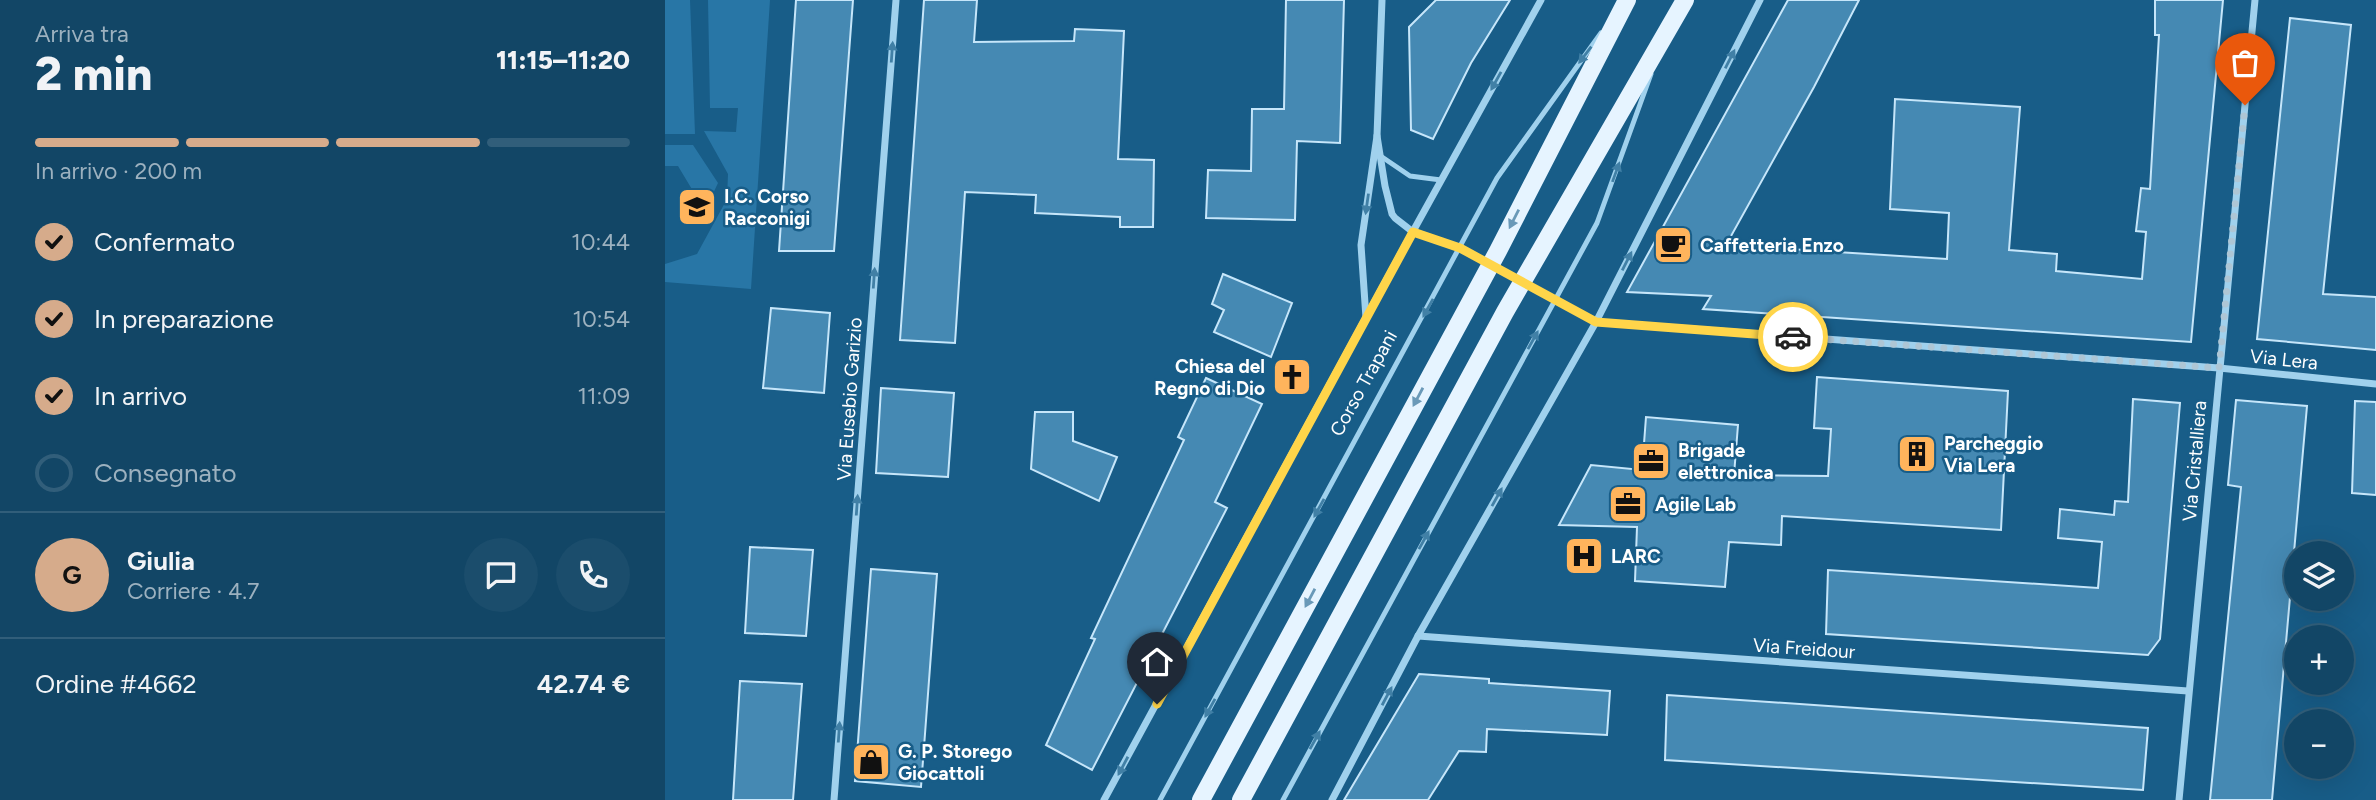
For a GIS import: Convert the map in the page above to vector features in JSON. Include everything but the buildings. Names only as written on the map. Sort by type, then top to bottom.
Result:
[{"type":"main road","name":"Corso Trapani","points":[[1202,800],[1491,264],[1627,0]]},
{"type":"main road","points":[[1241,800],[1522,282],[1685,0]]},
{"type":"street","name":"Via Eusebio Garizio","points":[[834,800],[896,0]]},
{"type":"street","points":[[1366,318],[1361,245],[1377,136],[1382,0]]},
{"type":"street","name":"Corso Trapani","points":[[1104,800],[1541,0]]},
{"type":"street","points":[[1332,800],[1418,636],[1596,322],[1760,0]]},
{"type":"street","name":"Via Cristalliera","points":[[2179,800],[2255,0]]},
{"type":"street","points":[[1377,136],[1392,214],[1413,232]]},
{"type":"street","name":"Via Lera","points":[[1413,232],[1460,248],[1596,322],[2219,368],[2376,384]]},
{"type":"street","name":"Via Freidour","points":[[1418,636],[2188,691]]},
{"type":"lane","name":"Corso Trapani","points":[[1160,800],[1497,178],[1627,0]]},
{"type":"lane","points":[[1283,800],[1597,223],[1666,34]]},
{"type":"lane","points":[[1382,156],[1410,176],[1441,180]]},
{"type":"shaded area","points":[[665,0],[690,0],[695,134],[665,134]]},
{"type":"shaded area","points":[[708,0],[770,0],[751,289],[665,282],[665,264],[697,254],[727,199],[728,174],[704,131],[736,132],[738,108],[710,108]]},
{"type":"shaded area","points":[[665,145],[693,145],[718,183],[699,223],[692,225],[686,211],[699,201],[678,166],[665,166]]},
{"type":"way so far","points":[[1793,337],[2219,368],[2245,105]]},
{"type":"place","name":"I.C. Corso Racconigi","points":[[697,207]]},
{"type":"place","name":"Caffetteria Enzo","points":[[1673,245]]},
{"type":"place","name":"Chiesa del Regno di Dio","points":[[1292,377]]},
{"type":"place","name":"Parcheggio Via Lera","points":[[1917,454]]},
{"type":"place","name":"Brigade elettronica","points":[[1651,461]]},
{"type":"place","name":"Agile Lab","points":[[1628,504]]},
{"type":"place","name":"LARC","points":[[1584,556]]},
{"type":"place","name":"G. P. Storego Giocattoli","points":[[871,762]]},
{"type":"route","points":[[1157,704],[1413,232],[1460,248],[1596,322],[1793,337]]}]
